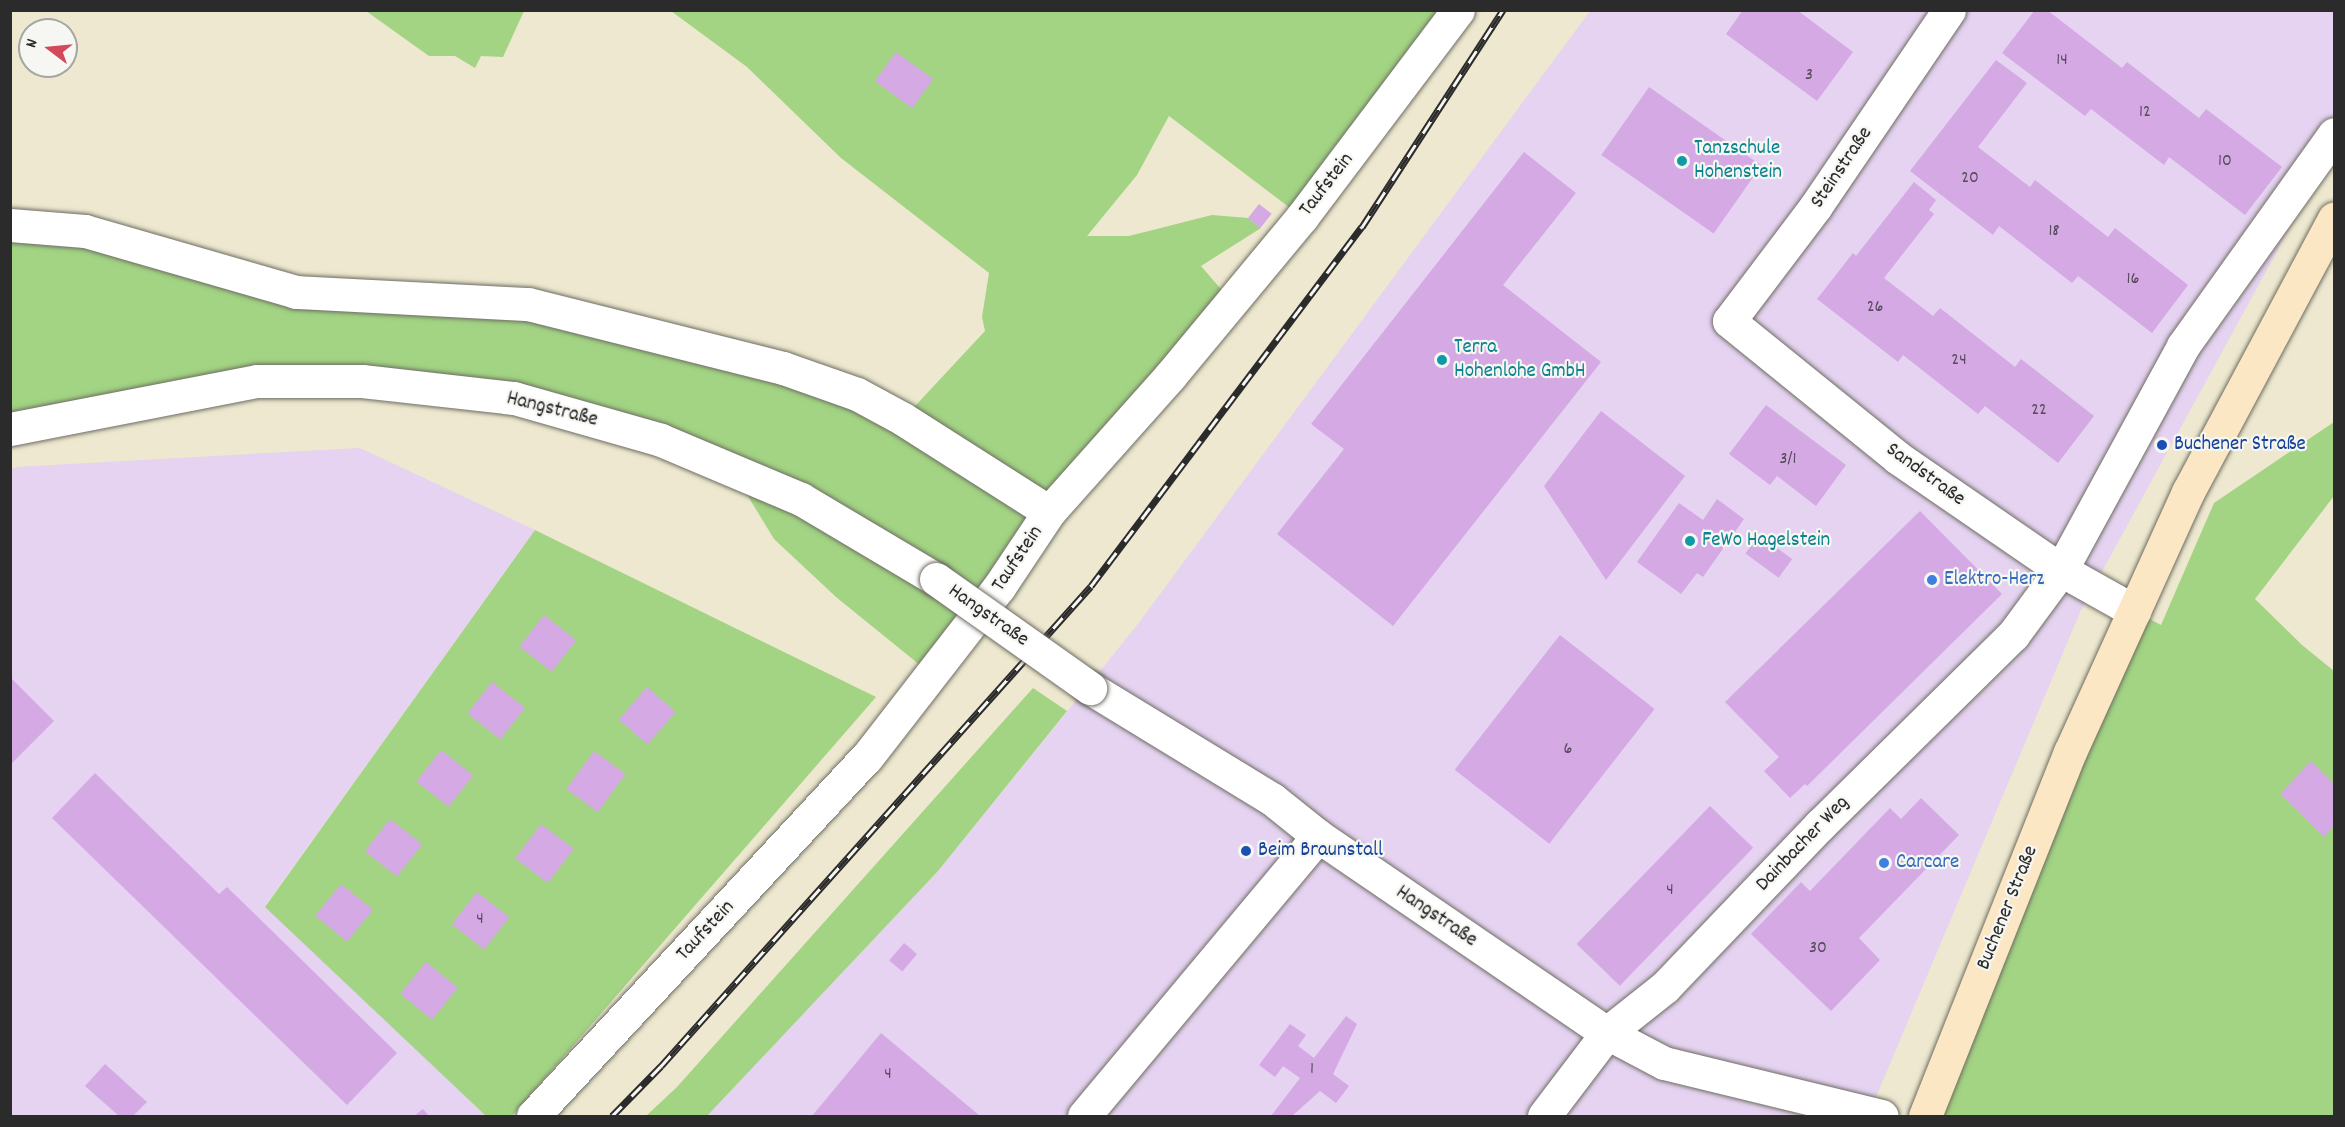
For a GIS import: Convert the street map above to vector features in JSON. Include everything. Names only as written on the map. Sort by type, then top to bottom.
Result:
[{"type":"main road","name":"Buchener Straße","points":[[1925,1116],[2070,752],[2188,492],[2334,219]]},
{"type":"street","name":"Taufstein","points":[[533,1116],[867,757],[999,587],[1049,513],[1170,376],[1302,217],[1360,144],[1458,10]]},
{"type":"street","name":"Steinstraße","points":[[1729,321],[1816,206],[1949,10]]},
{"type":"street","points":[[2061,570],[2183,346],[2334,134]]},
{"type":"street","points":[[10,225],[85,231],[296,292],[528,304],[783,368],[857,394],[903,419],[1049,513]]},
{"type":"street","name":"Sandstraße","points":[[1729,321],[1898,458],[2061,570],[2134,611]]},
{"type":"street","name":"Hangstraße","points":[[10,429],[257,381],[362,381],[513,398],[661,440],[801,499],[936,579],[1090,688],[1272,799],[1318,836],[1607,1033],[1664,1063],[1882,1116]]},
{"type":"street","name":"Dainbacher Weg","points":[[1544,1116],[1607,1033],[1665,987],[1820,825],[2013,635],[2061,570]]},
{"type":"street","points":[[1084,1116],[1318,836]]},
{"type":"shaded area","points":[[1590,11],[2334,11],[2334,147],[2081,610],[1868,1116],[707,1116],[938,871],[1138,624]]},
{"type":"shaded area","points":[[360,448],[535,530],[265,906],[486,1116],[11,1116],[11,469]]},
{"type":"green space","points":[[366,11],[524,11],[503,57],[481,56],[475,68],[455,56],[429,56]]},
{"type":"green space","points":[[671,11],[1458,11],[1302,217],[1169,116],[1137,175],[1087,236],[1129,236],[1212,215],[1248,218],[1261,228],[1201,266],[1232,302],[931,674],[836,597],[774,539],[732,470],[661,440],[362,381],[11,429],[10,225],[296,292],[528,304],[903,419],[985,331],[982,317],[989,273],[841,158],[747,67]]},
{"type":"green space","points":[[2334,422],[2334,496],[2255,599],[2302,645],[2334,671],[2334,1116],[1925,1116],[2134,611],[2161,625],[2214,503]]},
{"type":"green space","points":[[535,530],[876,697],[512,1116],[486,1116],[265,907]]},
{"type":"green space","points":[[1033,688],[1067,711],[938,871],[707,1116],[646,1116],[677,1087]]},
{"type":"building","points":[[1743,10],[1797,10],[1853,52],[1817,101],[1726,34]]},
{"type":"building","points":[[2035,10],[2047,10],[2122,68],[2127,62],[2199,118],[2206,109],[2282,167],[2245,215],[2169,157],[2164,165],[2091,109],[2085,116],[2002,53]]},
{"type":"building","points":[[896,52],[933,79],[912,108],[875,81]]},
{"type":"building","points":[[1996,60],[2027,83],[1978,147],[2030,187],[2035,180],[2108,237],[2115,228],[2188,285],[2152,333],[2078,276],[2072,283],[1999,226],[1993,235],[1910,171]]},
{"type":"building","name":"Tanzschule Hohenstein","points":[[1649,87],[1761,166],[1714,234],[1601,155]]},
{"type":"building","name":"Terra Hohenlohe GmbH","points":[[1524,152],[1576,193],[1503,285],[1601,362],[1393,626],[1277,534],[1344,449],[1311,424]]},
{"type":"building","points":[[1914,182],[1936,200],[1929,210],[1934,214],[1884,278],[1933,316],[1940,308],[2015,367],[2021,359],[2094,416],[2058,463],[1985,406],[1978,414],[1903,355],[1898,362],[1817,299],[1853,253],[1856,256]]},
{"type":"building","points":[[1259,204],[1272,214],[1261,228],[1248,218]]},
{"type":"building","points":[[1766,405],[1846,465],[1816,506],[1777,476],[1770,485],[1729,454]]},
{"type":"building","points":[[1601,411],[1685,476],[1606,580],[1544,486]]},
{"type":"building","name":"FeWo Hagelstein","points":[[1717,499],[1744,519],[1703,577],[1697,573],[1681,594],[1637,562],[1679,503],[1703,520]]},
{"type":"building","points":[[1920,511],[2002,594],[1807,786],[1805,784],[1790,798],[1764,771],[1779,757],[1725,702]]},
{"type":"building","points":[[1759,535],[1792,559],[1779,578],[1745,554]]},
{"type":"building","points":[[544,615],[576,640],[552,672],[519,647]]},
{"type":"building","points":[[1560,635],[1655,709],[1549,844],[1455,770]]},
{"type":"building","points":[[10,677],[54,721],[10,765]]},
{"type":"building","points":[[492,682],[525,708],[500,739],[467,714]]},
{"type":"building","points":[[647,687],[676,712],[647,744],[619,719]]},
{"type":"building","points":[[441,750],[473,775],[449,807],[416,782]]},
{"type":"building","points":[[594,751],[626,774],[598,812],[566,789]]},
{"type":"building","points":[[2311,761],[2334,784],[2334,826],[2324,837],[2280,794]]},
{"type":"building","points":[[95,773],[219,894],[227,887],[397,1053],[347,1105],[52,818]]},
{"type":"building","points":[[1921,798],[1959,835],[1859,938],[1880,960],[1831,1011],[1751,934],[1801,882],[1810,891],[1890,808],[1901,819]]},
{"type":"building","points":[[1710,806],[1753,848],[1620,986],[1577,944]]},
{"type":"building","points":[[390,819],[422,844],[397,877],[365,851]]},
{"type":"building","points":[[541,824],[574,849],[548,883],[515,858]]},
{"type":"building","points":[[341,884],[373,910],[347,942],[315,916]]},
{"type":"building","points":[[477,892],[509,917],[484,950],[452,924]]},
{"type":"building","points":[[904,943],[917,954],[902,972],[889,961]]},
{"type":"building","points":[[426,962],[458,988],[432,1020],[400,994]]},
{"type":"building","points":[[1346,1016],[1357,1024],[1333,1074],[1349,1086],[1336,1103],[1320,1091],[1292,1116],[1271,1116],[1300,1078],[1283,1066],[1275,1077],[1259,1065],[1290,1024],[1306,1035],[1298,1046],[1314,1058]]},
{"type":"building","points":[[881,1033],[980,1116],[812,1116]]},
{"type":"building","points":[[105,1064],[147,1102],[133,1116],[119,1116],[85,1086]]},
{"type":"building","points":[[423,1109],[429,1116],[414,1116]]},
{"type":"railway","points":[[612,1116],[661,1066],[1091,586],[1362,227],[1503,10]]},
{"type":"place","name":"Tanzschule Hohenstein","points":[[1682,161]]},
{"type":"place","name":"Terra Hohenlohe GmbH","points":[[1442,360]]},
{"type":"place","name":"Buchener Straße","points":[[2162,445]]},
{"type":"place","name":"FeWo Hagelstein","points":[[1690,541]]},
{"type":"place","name":"Elektro-Herz","points":[[1932,580]]},
{"type":"place","name":"Beim Braunstall","points":[[1246,851]]},
{"type":"place","name":"Carcare","points":[[1884,863]]}]
